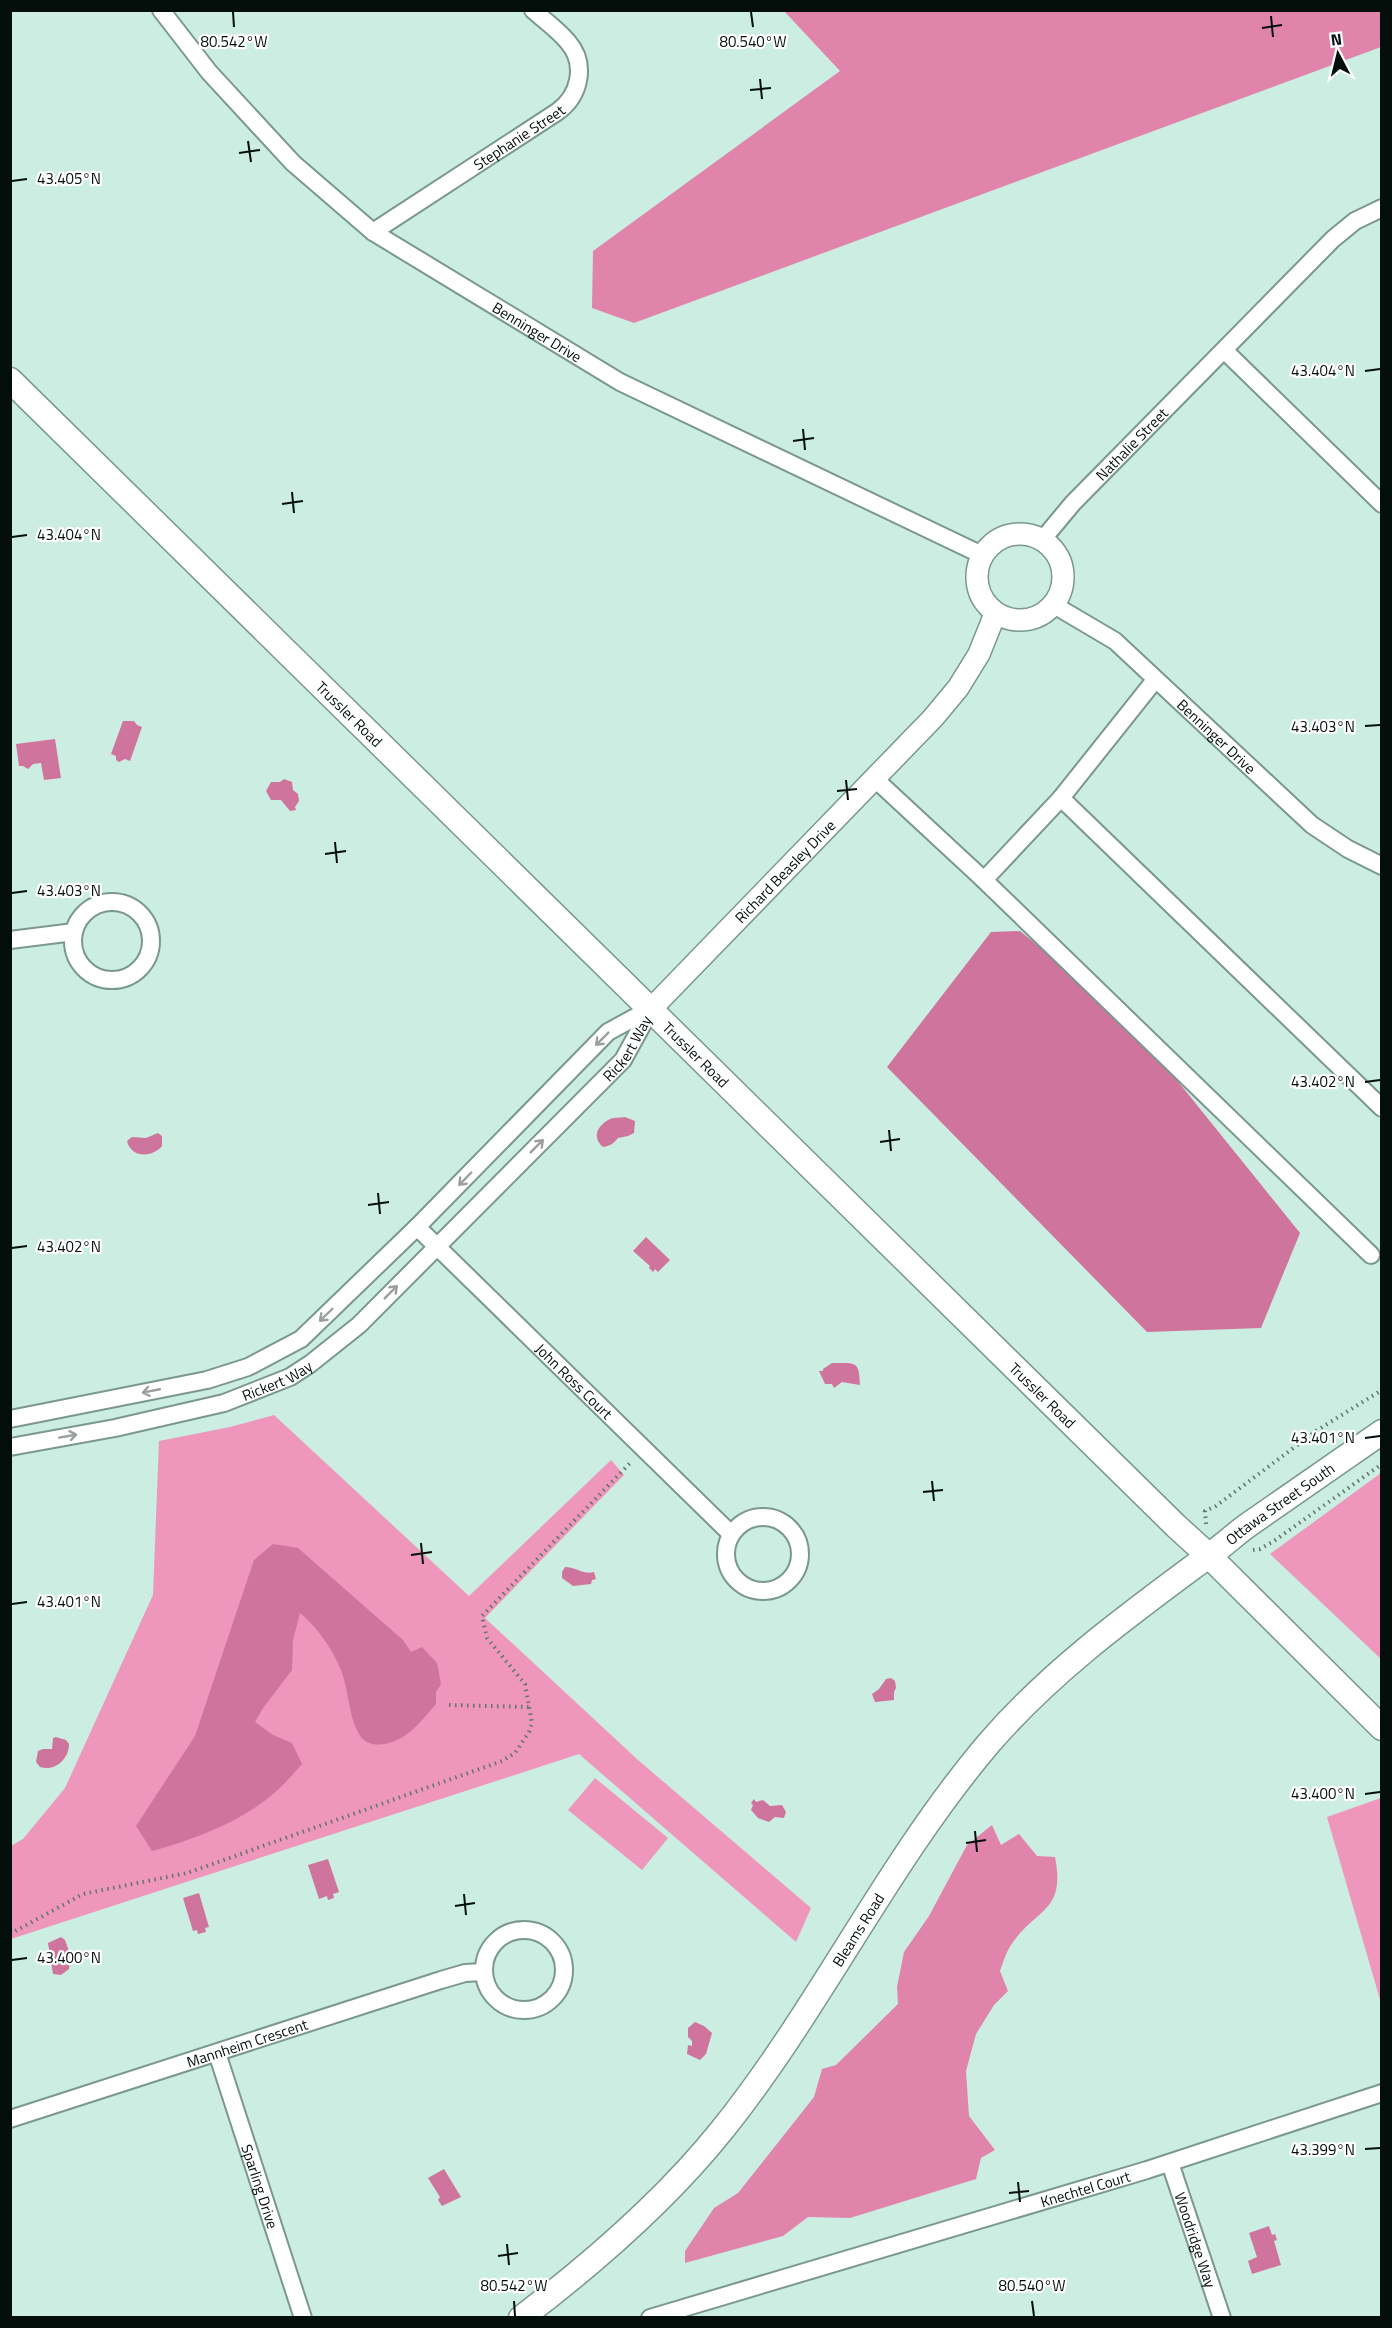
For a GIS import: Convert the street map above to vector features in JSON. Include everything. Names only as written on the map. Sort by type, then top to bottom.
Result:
[{"type":"main road","name":"Trussler Road","points":[[10,380],[1382,1728]]},
{"type":"main road","name":"Ottawa Street South","points":[[1209,1556],[1245,1527],[1382,1432]]},
{"type":"main road","name":"Bleams Road","points":[[520,2318],[610,2245],[667,2190],[721,2132],[781,2048],[918,1838],[950,1793],[1016,1713],[1077,1655],[1172,1581],[1209,1556]]},
{"type":"street","name":"Benninger Drive","points":[[160,10],[209,72],[293,163],[373,232],[620,382],[982,555]]},
{"type":"street","name":"Stephanie Street","points":[[373,232],[558,112],[569,102],[579,79],[576,56],[568,42],[532,10]]},
{"type":"street","name":"Nathalie Street","points":[[1043,539],[1073,503],[1333,239],[1355,221],[1382,208]]},
{"type":"street","points":[[1225,351],[1382,504]]},
{"type":"street","points":[[1011,535],[1029,535],[1043,539],[1057,554],[1063,571],[1062,587],[1054,605],[1043,614],[1028,621],[1011,620],[995,614],[983,602],[976,586],[976,569],[982,555],[995,541],[1011,535]]},
{"type":"street","name":"Benninger Drive","points":[[1054,605],[1115,642],[1312,825],[1348,849],[1382,866]]},
{"type":"street","name":"Richard Beasley Drive","points":[[651,1009],[933,718],[958,688],[979,654],[995,614]]},
{"type":"street","points":[[984,880],[1061,798],[1155,680]]},
{"type":"street","points":[[874,778],[984,880],[1371,1256]]},
{"type":"street","points":[[1061,798],[1382,1107]]},
{"type":"street","points":[[122,903],[134,908],[143,916],[149,927],[151,939],[149,952],[144,964],[134,973],[122,979],[108,980],[84,969],[73,945],[74,932],[79,920],[98,904],[122,903]]},
{"type":"street","points":[[10,940],[74,932]]},
{"type":"street","name":"Rickert Way","points":[[10,1419],[207,1380],[248,1367],[301,1340],[417,1227],[608,1032],[651,1009]]},
{"type":"street","name":"Rickert Way","points":[[10,1447],[115,1428],[224,1403],[290,1377],[310,1364],[359,1324],[623,1060],[651,1009]]},
{"type":"street","name":"John Ross Court","points":[[417,1227],[731,1534]]},
{"type":"street","points":[[758,1516],[779,1520],[789,1526],[796,1535],[801,1558],[798,1569],[785,1585],[776,1589],[755,1591],[744,1586],[735,1579],[726,1558],[726,1546],[731,1534],[747,1520],[758,1516]]},
{"type":"street","points":[[521,1930],[541,1934],[550,1940],[562,1958],[564,1970],[563,1979],[555,1996],[540,2007],[531,2010],[517,2010],[505,2006],[494,1997],[487,1986],[483,1972],[484,1962],[494,1943],[511,1932],[521,1930]]},
{"type":"street","name":"Mannheim Crescent","points":[[10,2119],[465,1973],[483,1972]]},
{"type":"street","name":"Sparling Drive","points":[[217,2053],[303,2318]]},
{"type":"street","name":"Knechtel Court","points":[[650,2318],[1170,2163],[1382,2093]]},
{"type":"street","name":"Woodridge Way","points":[[1170,2163],[1222,2318]]},
{"type":"path","points":[[1209,1556],[1205,1511],[1216,1506],[1316,1431],[1382,1390]]},
{"type":"path","points":[[10,1934],[83,1894],[187,1873],[502,1761],[515,1753],[530,1732],[532,1723],[525,1684],[487,1638],[482,1616],[644,1449]]},
{"type":"path","points":[[449,1705],[530,1707]]},
{"type":"shaded area","points":[[784,11],[1381,11],[1381,47],[634,323],[592,308],[593,251],[840,71]]},
{"type":"shaded area","points":[[123,721],[134,721],[142,727],[130,761],[125,759],[119,762],[116,756],[111,754]]},
{"type":"shaded area","points":[[55,739],[61,778],[44,780],[41,763],[33,764],[28,769],[19,766],[16,744]]},
{"type":"shaded area","points":[[284,779],[292,782],[293,790],[298,794],[299,801],[295,807],[296,810],[290,811],[281,800],[271,800],[266,791],[271,782],[280,782]]},
{"type":"shaded area","points":[[1020,931],[1126,1017],[1300,1233],[1261,1328],[1147,1332],[887,1067],[991,932]]},
{"type":"shaded area","points":[[625,1117],[635,1121],[634,1133],[618,1138],[603,1147],[597,1139],[599,1128],[610,1119]]},
{"type":"shaded area","points":[[158,1133],[162,1136],[162,1146],[153,1153],[137,1153],[129,1147],[127,1141],[132,1137],[146,1138]]},
{"type":"shaded area","points":[[646,1237],[670,1260],[658,1272],[655,1269],[653,1272],[650,1266],[633,1251]]},
{"type":"shaded area","points":[[832,1363],[855,1365],[859,1371],[860,1385],[842,1382],[834,1388],[832,1384],[825,1384],[819,1371],[823,1371]]},
{"type":"shaded area","points":[[274,1415],[469,1596],[611,1460],[624,1475],[485,1618],[638,1760],[811,1908],[796,1942],[579,1754],[11,1939],[11,1846],[23,1839],[65,1788],[153,1595],[159,1441],[230,1427]]},
{"type":"shaded area","points":[[1381,1473],[1381,1659],[1270,1554]]},
{"type":"shaded area","points":[[273,1544],[298,1548],[403,1640],[411,1652],[422,1647],[437,1663],[441,1684],[436,1692],[436,1704],[414,1728],[399,1739],[377,1745],[364,1740],[355,1727],[337,1660],[318,1631],[300,1613],[293,1640],[292,1670],[255,1722],[273,1735],[292,1743],[302,1764],[277,1791],[231,1822],[152,1851],[136,1826],[195,1736],[254,1560]]},
{"type":"shaded area","points":[[565,1567],[594,1572],[596,1579],[592,1580],[591,1584],[573,1586],[562,1578]]},
{"type":"shaded area","points":[[891,1678],[895,1681],[896,1688],[894,1700],[875,1702],[872,1694],[886,1679]]},
{"type":"shaded area","points":[[53,1738],[66,1740],[69,1744],[67,1755],[56,1766],[40,1767],[36,1762],[38,1751],[52,1749]]},
{"type":"shaded area","points":[[595,1778],[668,1838],[642,1870],[568,1810]]},
{"type":"shaded area","points":[[1382,1798],[1381,2003],[1327,1817]]},
{"type":"shaded area","points":[[754,1799],[756,1802],[763,1800],[770,1806],[782,1805],[786,1812],[784,1818],[775,1817],[769,1822],[758,1818],[751,1810],[753,1805],[751,1803]]},
{"type":"shaded area","points":[[992,1825],[1001,1845],[1019,1834],[1037,1856],[1055,1857],[1057,1875],[1053,1899],[1021,1933],[1008,1951],[1000,1971],[1008,1991],[994,2005],[976,2034],[966,2071],[969,2116],[995,2150],[981,2158],[976,2179],[850,2218],[808,2217],[783,2236],[685,2263],[685,2251],[714,2208],[738,2193],[814,2097],[822,2069],[836,2065],[898,2004],[897,1987],[904,1952],[929,1916],[967,1845]]},
{"type":"shaded area","points":[[328,1859],[339,1892],[333,1894],[334,1898],[328,1900],[327,1896],[319,1899],[308,1865]]},
{"type":"shaded area","points":[[199,1893],[209,1927],[205,1928],[206,1932],[198,1934],[197,1930],[193,1931],[183,1898]]},
{"type":"shaded area","points":[[61,1937],[65,1940],[72,1960],[69,1969],[61,1975],[53,1974],[48,1943]]},
{"type":"shaded area","points":[[695,2022],[712,2033],[706,2054],[700,2060],[687,2054],[688,2045],[692,2046],[692,2041],[688,2037],[688,2028]]},
{"type":"shaded area","points":[[444,2169],[461,2197],[442,2206],[438,2200],[440,2197],[428,2178]]},
{"type":"shaded area","points":[[1269,2226],[1272,2235],[1275,2234],[1277,2240],[1274,2241],[1281,2265],[1252,2274],[1248,2261],[1257,2257],[1249,2233]]}]
